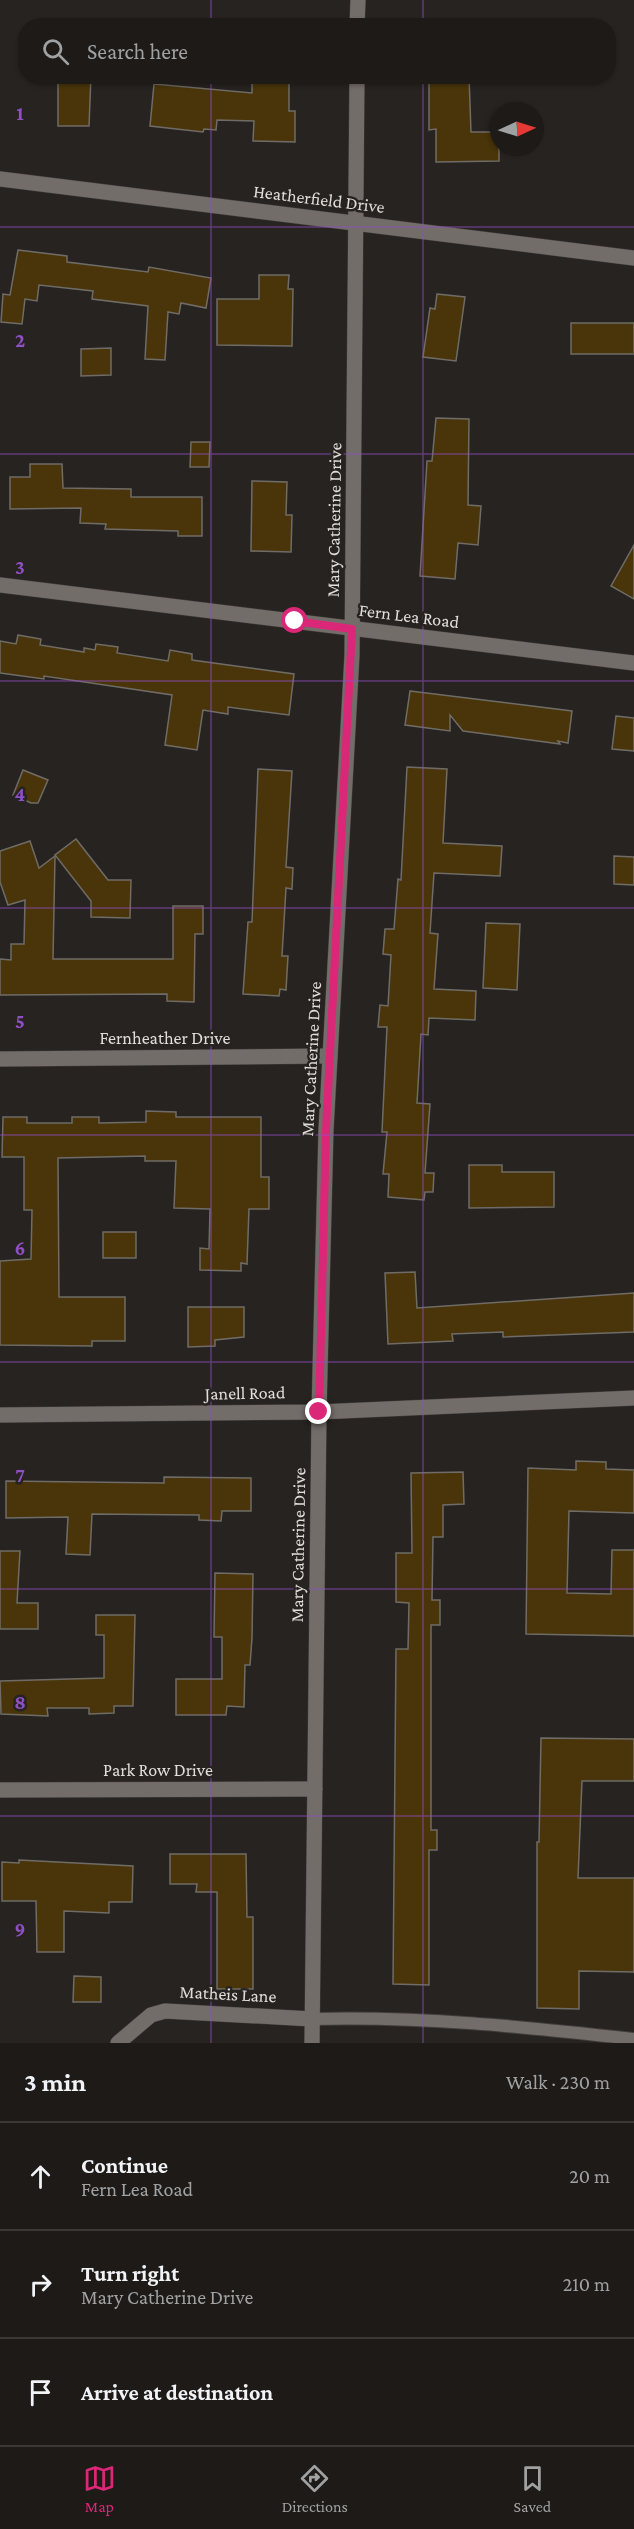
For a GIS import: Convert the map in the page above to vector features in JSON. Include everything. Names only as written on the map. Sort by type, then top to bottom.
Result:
[{"type":"street","points":[[357,18],[358,0]]},
{"type":"street","name":"Mary Catherine Drive","points":[[312,2043],[319,1412],[330,1056],[352,629],[357,84]]},
{"type":"street","name":"Heatherfield Drive","points":[[0,179],[634,258]]},
{"type":"street","name":"Fern Lea Road","points":[[0,585],[634,663]]},
{"type":"street","name":"Fernheather Drive","points":[[0,1059],[330,1056]]},
{"type":"street","name":"Janell Road","points":[[0,1414],[319,1412],[634,1398]]},
{"type":"street","name":"Park Row Drive","points":[[0,1790],[315,1789]]},
{"type":"street","name":"Matheis Lane","points":[[118,2043],[150,2015],[165,2011],[312,2019]]},
{"type":"lane","points":[[312,2019],[462,2020],[634,2039]]},
{"type":"building","points":[[58,84],[91,84],[89,126],[58,126]]},
{"type":"building","points":[[154,84],[252,93],[252,84],[289,84],[289,111],[295,111],[295,142],[253,141],[254,121],[217,120],[216,130],[204,129],[203,132],[150,126]]},
{"type":"building","points":[[429,84],[469,84],[471,132],[490,132],[490,156],[499,156],[499,161],[436,162],[436,129],[429,130]]},
{"type":"building","points":[[18,250],[67,256],[67,262],[148,272],[149,267],[211,278],[206,308],[181,303],[179,314],[168,312],[165,360],[145,359],[148,306],[92,299],[93,291],[39,285],[37,301],[25,299],[22,324],[1,322],[3,294],[10,295]]},
{"type":"building","points":[[259,275],[289,275],[288,289],[293,289],[292,346],[217,345],[217,299],[259,299]]},
{"type":"building","points":[[437,294],[465,297],[456,361],[423,357],[430,308],[435,309]]},
{"type":"building","points":[[571,323],[634,323],[634,354],[571,354]]},
{"type":"building","points":[[111,348],[111,375],[81,376],[81,349]]},
{"type":"building","points":[[436,418],[469,419],[468,505],[481,506],[478,545],[458,543],[455,579],[420,576],[427,461],[432,461]]},
{"type":"building","points":[[191,442],[210,442],[209,467],[190,467]]},
{"type":"building","points":[[30,464],[62,464],[63,488],[131,489],[131,497],[202,497],[202,536],[178,536],[178,531],[105,529],[106,524],[80,523],[81,508],[10,509],[10,477],[30,477]]},
{"type":"building","points":[[252,481],[287,482],[286,515],[292,515],[291,552],[251,551]]},
{"type":"building","points":[[634,545],[634,599],[611,586]]},
{"type":"building","points":[[18,635],[41,639],[40,645],[84,652],[84,648],[95,650],[96,644],[118,647],[117,653],[168,661],[170,650],[192,654],[192,660],[294,674],[289,715],[228,707],[228,714],[203,710],[197,750],[165,745],[172,695],[44,676],[44,679],[0,673],[0,641],[16,644]]},
{"type":"building","points":[[410,691],[572,711],[568,743],[558,741],[560,744],[463,731],[450,715],[450,731],[405,725]]},
{"type":"building","points":[[616,716],[634,718],[634,751],[612,749]]},
{"type":"building","points":[[407,767],[447,769],[443,843],[502,846],[500,876],[434,873],[430,933],[438,934],[434,989],[476,991],[475,1020],[429,1018],[428,1035],[421,1034],[417,1103],[430,1104],[425,1173],[434,1173],[433,1192],[425,1192],[424,1200],[388,1197],[389,1174],[383,1174],[387,1132],[382,1132],[387,1027],[378,1027],[380,1005],[388,1006],[391,955],[383,954],[385,929],[394,929],[398,879],[401,880]]},
{"type":"building","points":[[258,769],[292,771],[286,867],[293,868],[292,889],[286,888],[282,956],[288,956],[286,990],[280,989],[279,996],[243,994],[248,922],[252,922]]},
{"type":"building","points":[[23,770],[48,780],[38,803],[31,803],[13,795]]},
{"type":"building","points":[[76,839],[108,880],[131,880],[130,918],[91,917],[91,901],[55,855]]},
{"type":"building","points":[[30,841],[39,868],[55,856],[53,959],[173,959],[173,906],[203,906],[203,934],[195,934],[194,1002],[167,1001],[167,994],[0,995],[0,959],[11,960],[11,944],[24,944],[25,900],[8,905],[0,882],[0,851]]},
{"type":"building","points":[[614,856],[634,857],[634,885],[614,884]]},
{"type":"building","points":[[486,923],[520,924],[517,990],[483,988]]},
{"type":"building","points":[[146,1111],[176,1112],[176,1117],[261,1117],[261,1177],[269,1177],[269,1209],[249,1209],[247,1264],[241,1263],[241,1271],[200,1270],[200,1248],[209,1249],[210,1209],[174,1208],[176,1161],[145,1161],[145,1156],[58,1158],[59,1297],[125,1297],[125,1341],[92,1341],[92,1346],[0,1345],[0,1261],[31,1259],[32,1210],[24,1210],[24,1157],[2,1157],[3,1117],[27,1117],[27,1123],[72,1123],[72,1117],[99,1117],[99,1123],[146,1122]]},
{"type":"building","points":[[469,1165],[502,1165],[502,1172],[554,1172],[554,1207],[469,1208]]},
{"type":"building","points":[[103,1232],[136,1232],[136,1258],[103,1258]]},
{"type":"building","points":[[415,1272],[417,1308],[634,1293],[634,1332],[503,1337],[503,1332],[452,1334],[453,1341],[388,1344],[385,1273]]},
{"type":"building","points":[[188,1307],[244,1307],[244,1337],[215,1340],[215,1346],[188,1347]]},
{"type":"building","points":[[576,1461],[606,1462],[606,1469],[634,1470],[634,1513],[569,1511],[567,1593],[611,1594],[612,1550],[634,1550],[634,1636],[526,1634],[528,1468],[576,1470]]},
{"type":"building","points":[[463,1472],[464,1504],[443,1505],[443,1537],[433,1537],[432,1600],[440,1600],[440,1625],[431,1625],[431,1830],[437,1830],[437,1850],[429,1850],[429,1985],[393,1984],[396,1649],[408,1649],[409,1603],[396,1602],[396,1553],[412,1553],[411,1473]]},
{"type":"building","points":[[164,1477],[251,1478],[251,1511],[222,1511],[221,1521],[199,1520],[199,1515],[92,1514],[90,1555],[66,1554],[68,1517],[6,1518],[6,1481],[164,1483]]},
{"type":"building","points":[[0,1551],[20,1551],[17,1603],[38,1603],[38,1629],[0,1629]]},
{"type":"building","points":[[215,1573],[253,1574],[252,1638],[250,1665],[245,1665],[244,1707],[227,1706],[226,1715],[176,1715],[176,1679],[222,1679],[222,1637],[214,1637]]},
{"type":"building","points":[[96,1615],[135,1615],[133,1706],[114,1706],[114,1713],[89,1714],[89,1708],[47,1708],[48,1716],[1,1714],[0,1681],[104,1678],[104,1635],[96,1635]]},
{"type":"building","points":[[541,1738],[634,1739],[634,1781],[582,1781],[578,1878],[634,1878],[634,1972],[579,1971],[579,2009],[537,2008],[537,1842],[539,1842]]},
{"type":"building","points":[[170,1854],[246,1854],[247,1917],[253,1917],[253,1989],[217,1989],[217,1892],[196,1892],[197,1884],[170,1884]]},
{"type":"building","points":[[19,1860],[133,1866],[132,1902],[109,1902],[109,1913],[64,1911],[64,1952],[37,1952],[36,1901],[2,1901],[2,1862],[19,1863]]},
{"type":"building","points":[[74,1976],[101,1977],[101,2002],[73,2002]]},
{"type":"route","points":[[295,621],[352,629],[326,1130],[319,1412]]}]
